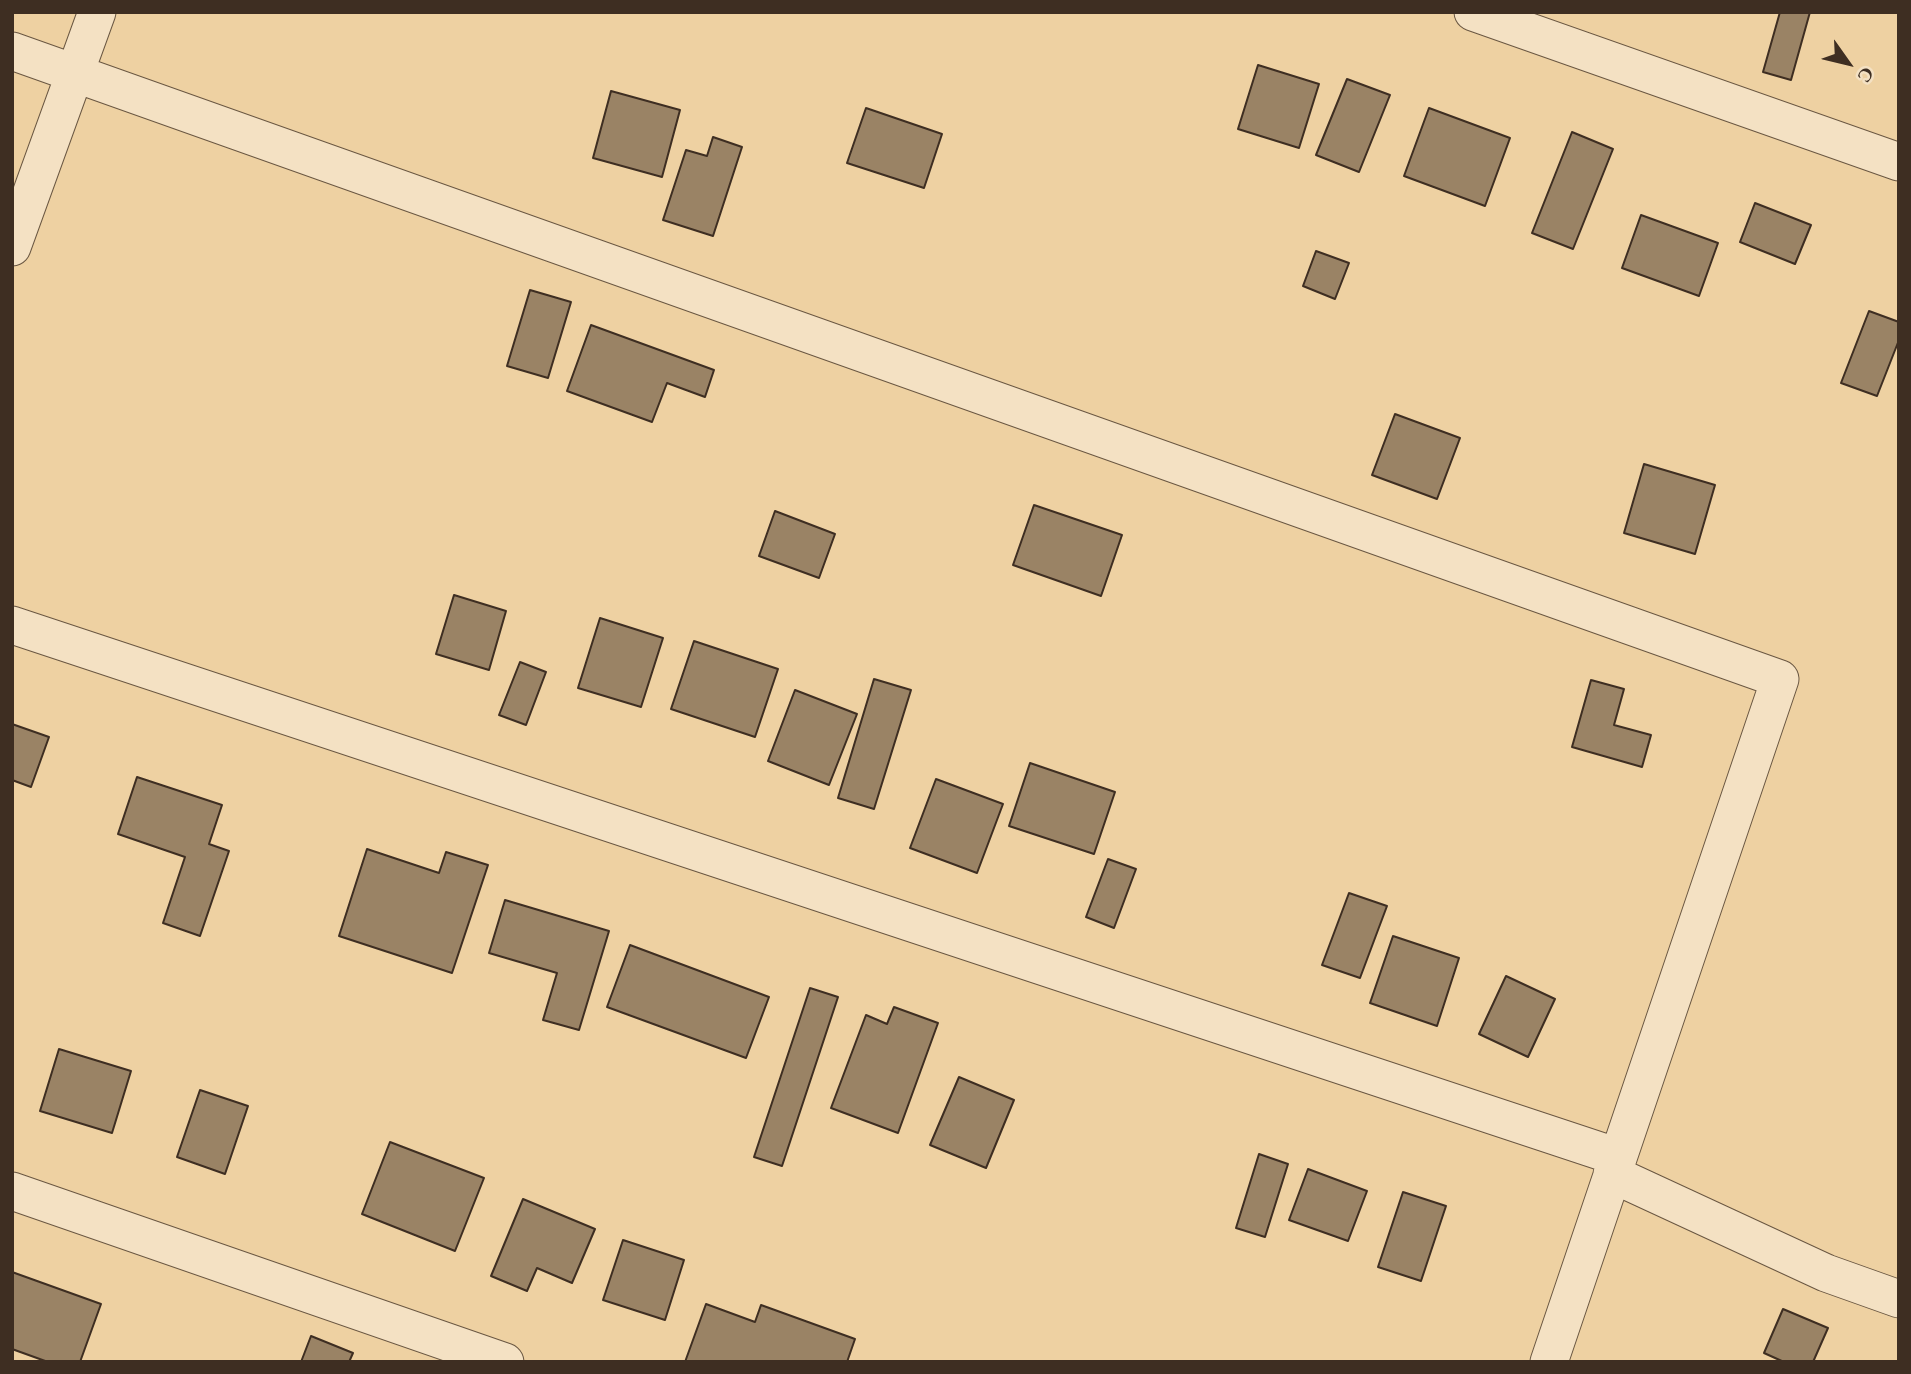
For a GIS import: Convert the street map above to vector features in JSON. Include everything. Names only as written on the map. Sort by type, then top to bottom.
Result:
[{"type":"street","points":[[12,247],[97,12]]},
{"type":"street","points":[[1473,12],[1899,162]]},
{"type":"street","points":[[12,51],[1780,679],[1549,1362]]},
{"type":"street","points":[[12,625],[1615,1165],[1826,1273],[1899,1299]]},
{"type":"street","points":[[12,1191],[505,1362]]},
{"type":"building","points":[[1780,12],[1810,12],[1791,80],[1763,72]]},
{"type":"building","points":[[1258,65],[1319,84],[1299,148],[1238,129]]},
{"type":"building","points":[[1347,79],[1390,95],[1359,172],[1316,155]]},
{"type":"building","points":[[611,91],[680,110],[662,177],[593,158]]},
{"type":"building","points":[[866,108],[942,134],[924,188],[847,163]]},
{"type":"building","points":[[1429,108],[1510,138],[1485,206],[1404,176]]},
{"type":"building","points":[[1572,132],[1613,149],[1573,249],[1532,233]]},
{"type":"building","points":[[713,137],[742,147],[713,236],[663,220],[686,150],[707,156]]},
{"type":"building","points":[[1755,203],[1811,225],[1795,264],[1740,242]]},
{"type":"building","points":[[1641,215],[1718,243],[1699,296],[1622,268]]},
{"type":"building","points":[[1316,251],[1349,263],[1335,299],[1303,286]]},
{"type":"building","points":[[530,290],[571,302],[548,378],[507,366]]},
{"type":"building","points":[[1869,311],[1899,322],[1899,340],[1877,396],[1841,383]]},
{"type":"building","points":[[591,325],[714,370],[705,397],[667,383],[652,422],[567,391]]},
{"type":"building","points":[[1395,414],[1460,438],[1437,499],[1372,475]]},
{"type":"building","points":[[1644,464],[1715,485],[1695,554],[1624,533]]},
{"type":"building","points":[[1034,505],[1122,535],[1101,596],[1013,565]]},
{"type":"building","points":[[775,511],[835,534],[819,578],[759,556]]},
{"type":"building","points":[[454,595],[506,611],[489,670],[436,654]]},
{"type":"building","points":[[600,618],[663,638],[641,707],[578,688]]},
{"type":"building","points":[[694,641],[778,669],[755,737],[671,709]]},
{"type":"building","points":[[520,662],[546,672],[526,725],[499,715]]},
{"type":"building","points":[[874,679],[911,690],[874,809],[838,798]]},
{"type":"building","points":[[1591,680],[1624,689],[1614,725],[1651,735],[1642,767],[1572,747]]},
{"type":"building","points":[[795,690],[857,714],[829,785],[768,761]]},
{"type":"building","points":[[12,724],[49,737],[31,787],[12,780]]},
{"type":"building","points":[[1030,763],[1115,792],[1094,854],[1009,826]]},
{"type":"building","points":[[137,777],[222,805],[209,844],[229,851],[200,936],[163,923],[185,857],[118,834]]},
{"type":"building","points":[[936,779],[1003,804],[977,873],[910,848]]},
{"type":"building","points":[[367,849],[439,873],[446,852],[488,865],[452,973],[339,936]]},
{"type":"building","points":[[1108,859],[1136,869],[1114,928],[1086,917]]},
{"type":"building","points":[[1349,893],[1387,906],[1360,978],[1322,965]]},
{"type":"building","points":[[505,900],[609,931],[579,1030],[543,1020],[557,973],[489,953]]},
{"type":"building","points":[[1393,936],[1459,958],[1437,1026],[1370,1003]]},
{"type":"building","points":[[630,945],[769,997],[746,1058],[607,1007]]},
{"type":"building","points":[[1506,976],[1555,999],[1528,1057],[1479,1034]]},
{"type":"building","points":[[810,988],[838,997],[782,1166],[754,1157]]},
{"type":"building","points":[[894,1007],[938,1023],[898,1133],[831,1108],[866,1015],[887,1024]]},
{"type":"building","points":[[59,1049],[131,1071],[112,1133],[40,1111]]},
{"type":"building","points":[[959,1077],[1014,1100],[986,1168],[930,1145]]},
{"type":"building","points":[[200,1090],[248,1106],[225,1174],[177,1157]]},
{"type":"building","points":[[390,1142],[484,1178],[455,1251],[362,1214]]},
{"type":"building","points":[[1259,1154],[1288,1164],[1265,1237],[1236,1228]]},
{"type":"building","points":[[1308,1169],[1367,1191],[1348,1241],[1289,1220]]},
{"type":"building","points":[[1403,1192],[1446,1206],[1421,1281],[1378,1267]]},
{"type":"building","points":[[523,1199],[595,1229],[572,1283],[537,1268],[527,1291],[491,1276]]},
{"type":"building","points":[[623,1240],[684,1260],[665,1320],[603,1300]]},
{"type":"building","points":[[12,1272],[101,1304],[80,1362],[48,1362],[12,1349]]},
{"type":"building","points":[[706,1304],[755,1322],[761,1305],[855,1339],[847,1362],[685,1362]]},
{"type":"building","points":[[1783,1309],[1828,1328],[1813,1362],[1784,1362],[1764,1353]]},
{"type":"building","points":[[311,1336],[353,1353],[349,1362],[301,1362]]}]
